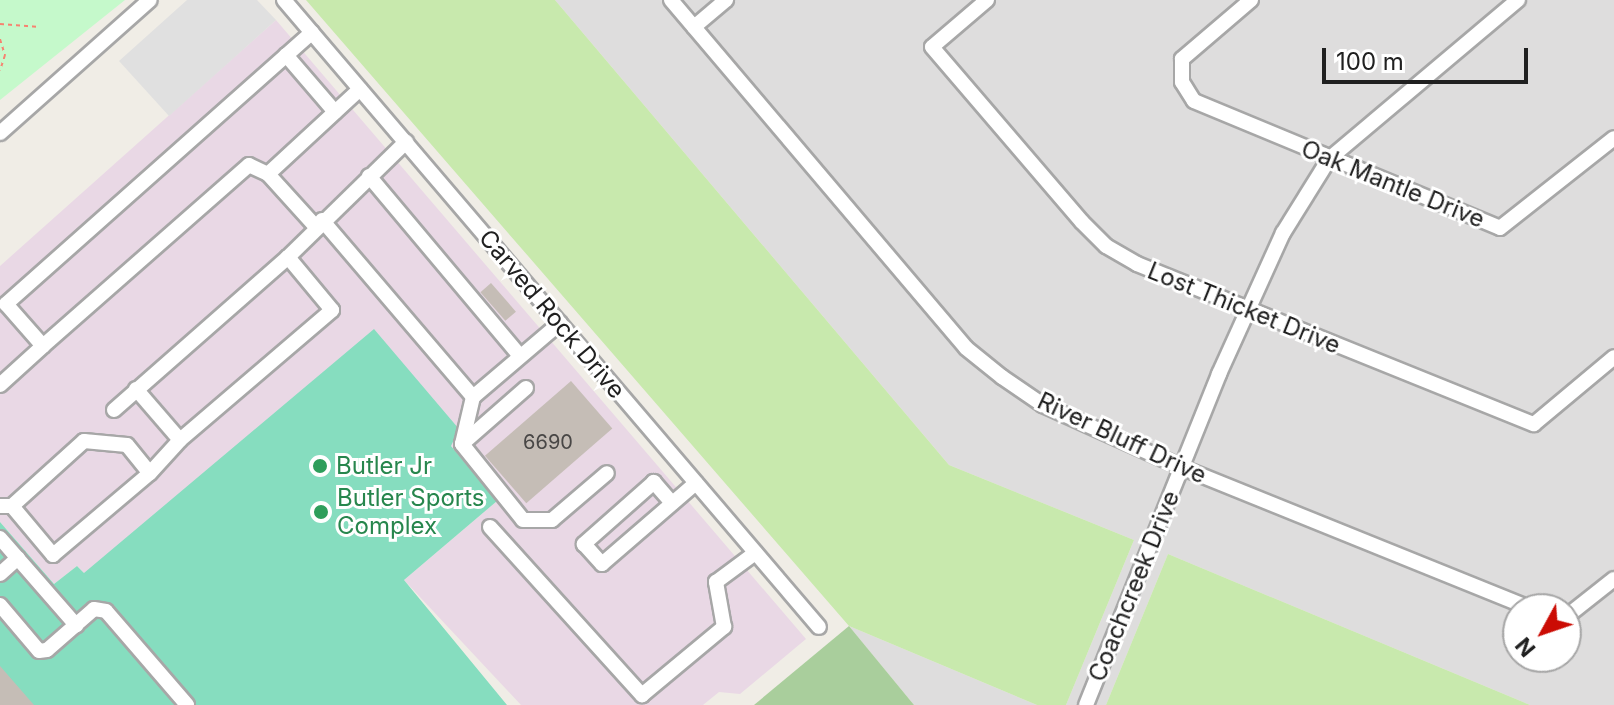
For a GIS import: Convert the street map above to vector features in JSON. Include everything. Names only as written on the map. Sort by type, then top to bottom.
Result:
[{"type":"street","points":[[0,133],[150,0]]},
{"type":"street","name":"Carved Rock Drive","points":[[284,0],[819,627]]},
{"type":"street","name":"River Bluff Drive","points":[[671,0],[966,348],[1043,405],[1183,468],[1502,597]]},
{"type":"street","points":[[694,27],[726,0]]},
{"type":"street","name":"Lost Thicket Drive","points":[[987,0],[932,47],[1106,246],[1247,309],[1534,424],[1614,357]]},
{"type":"street","name":"Oak Mantle Drive","points":[[1251,0],[1182,59],[1182,82],[1194,101],[1500,228],[1614,138]]},
{"type":"street","name":"Coachcreek Drive","points":[[1086,705],[1247,309],[1283,233],[1329,159],[1518,0]]},
{"type":"street","points":[[43,346],[3,305],[312,32]]},
{"type":"street","points":[[286,55],[335,112]]},
{"type":"street","points":[[268,174],[360,89]]},
{"type":"street","points":[[114,410],[288,257],[319,223],[406,142]]},
{"type":"street","points":[[0,385],[249,165],[268,174],[319,223],[473,397]]},
{"type":"street","points":[[369,176],[520,356]]},
{"type":"street","points":[[150,473],[127,445],[84,441],[6,506],[53,555],[150,473],[180,440],[332,310],[288,257]]},
{"type":"street","points":[[462,444],[473,397],[560,323]]},
{"type":"street","points":[[462,444],[526,388]]},
{"type":"street","points":[[136,389],[180,440]]},
{"type":"street","points":[[462,444],[523,520],[552,520],[607,473]]},
{"type":"street","points":[[672,503],[654,482],[584,544],[602,564],[696,483]]},
{"type":"street","points":[[490,527],[636,700],[724,627],[716,582],[755,553]]},
{"type":"street","points":[[0,538],[76,625]]},
{"type":"street","points":[[0,574],[18,558]]},
{"type":"street","points":[[1582,604],[1614,579]]},
{"type":"street","points":[[0,605],[39,651],[94,609],[106,611],[187,705]]},
{"type":"path","points":[[0,24],[40,27]]},
{"type":"path","points":[[0,39],[5,55],[0,70]]},
{"type":"shaded area","points":[[187,0],[257,0],[276,20],[169,116],[119,61]]},
{"type":"shaded area","points":[[555,0],[1614,0],[1614,705],[1530,705],[1168,554],[1106,705],[1066,705],[1134,540],[949,465]]},
{"type":"shaded area","points":[[276,20],[806,639],[740,694],[719,692],[703,705],[521,705],[404,580],[497,501],[451,446],[84,573],[77,566],[54,584],[0,522],[0,266]]},
{"type":"shaded area","points":[[849,626],[1037,705],[914,705]]},
{"type":"green space","points":[[0,0],[125,0],[0,100]]},
{"type":"green space","points":[[306,0],[555,0],[949,465],[1134,540],[1066,705],[1037,705],[849,626]]},
{"type":"green space","name":"Butler Sports Complex","points":[[374,329],[459,429],[451,446],[497,501],[404,580],[507,705],[0,705],[0,522],[54,584],[77,566],[84,573]]},
{"type":"green space","points":[[1168,554],[1530,705],[1106,705]]},
{"type":"green space","points":[[849,626],[914,705],[754,705]]},
{"type":"building","points":[[491,283],[516,312],[505,321],[480,292]]},
{"type":"building","points":[[571,381],[612,429],[526,503],[485,456]]},
{"type":"building","points":[[0,666],[34,705],[0,705]]},
{"type":"place","name":"Butler Jr","points":[[320,466]]},
{"type":"place","name":"Butler Sports Complex","points":[[321,512]]}]
